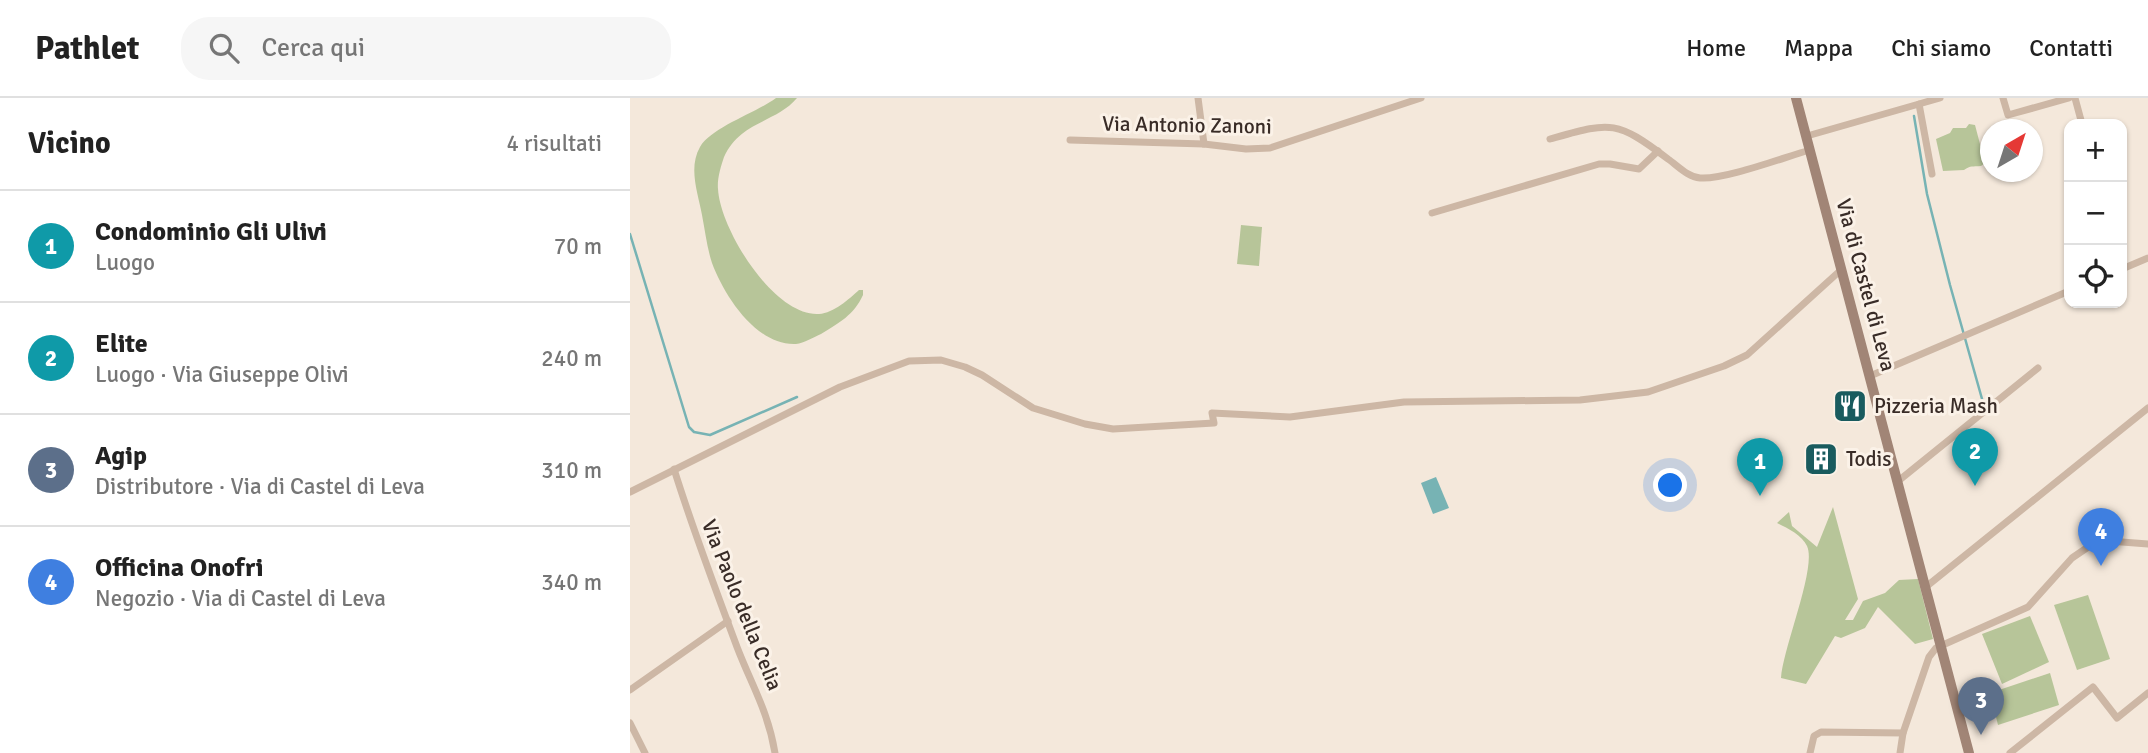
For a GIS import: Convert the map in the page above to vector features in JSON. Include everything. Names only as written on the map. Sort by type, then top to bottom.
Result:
[{"type":"street","points":[[1198,98],[1204,145]]},
{"type":"street","name":"Via Antonio Zanoni","points":[[1070,140],[1270,148],[1421,98]]},
{"type":"street","name":"Via di Castel di Leva","points":[[1796,98],[1969,753]]},
{"type":"street","points":[[1807,136],[1940,98]]},
{"type":"street","points":[[2003,98],[2008,114],[2069,98]]},
{"type":"street","points":[[2075,98],[2081,119]]},
{"type":"street","points":[[1919,104],[1932,174]]},
{"type":"street","points":[[1549,139],[1606,126],[1631,133],[1690,175],[1704,178],[1810,150]]},
{"type":"street","points":[[1432,214],[1600,164],[1639,169],[1658,151]]},
{"type":"street","points":[[2127,267],[2148,258]]},
{"type":"street","points":[[630,492],[840,387],[892,366],[925,359],[942,360],[965,367],[1033,408],[1055,416],[1113,429],[1214,423],[1212,413],[1290,417],[1404,402],[1580,400],[1648,392],[1724,366],[1746,355],[1842,269]]},
{"type":"street","points":[[1870,376],[2064,293]]},
{"type":"street","points":[[1897,482],[2038,368]]},
{"type":"street","points":[[1927,586],[2148,408]]},
{"type":"street","name":"Via Paolo della Celia","points":[[674,470],[698,546],[768,717],[775,753]]},
{"type":"street","points":[[1900,753],[1903,733],[1929,657],[1941,645],[2031,605],[2072,558],[2094,543],[2103,540],[2148,544]]},
{"type":"street","points":[[630,690],[728,621]]},
{"type":"street","points":[[2010,753],[2093,687],[2117,718],[2148,693]]},
{"type":"street","points":[[630,723],[645,753]]},
{"type":"street","points":[[1810,753],[1814,736],[1821,732],[1903,733]]},
{"type":"green space","points":[[776,98],[797,98],[779,113],[739,136],[724,157],[718,189],[728,226],[752,268],[785,301],[802,311],[825,313],[863,290],[859,302],[845,318],[821,334],[796,344],[768,337],[755,328],[733,303],[717,276],[710,257],[694,172],[696,155],[706,140]]},
{"type":"green space","points":[[1969,124],[1975,125],[1980,144],[1980,166],[1943,171],[1936,139],[1950,133],[1953,128],[1966,128]]},
{"type":"green space","points":[[1241,225],[1262,227],[1259,266],[1237,264]]},
{"type":"green space","points":[[1833,507],[1858,599],[1845,620],[1853,620],[1863,601],[1885,593],[1899,580],[1918,579],[1933,639],[1915,644],[1878,607],[1865,628],[1841,638],[1835,636],[1806,684],[1781,678],[1804,589],[1809,556],[1805,542],[1777,523],[1789,512],[1792,526],[1817,547]]},
{"type":"green space","points":[[2088,595],[2110,659],[2077,670],[2054,605]]},
{"type":"green space","points":[[2030,616],[2049,662],[2002,684],[1982,634]]},
{"type":"green space","points":[[2050,673],[2059,705],[1998,725],[1990,693]]},
{"type":"water","points":[[1436,477],[1449,508],[1433,514],[1421,483]]},
{"type":"waterway","points":[[1914,116],[1927,194],[1984,406]]},
{"type":"waterway","points":[[630,234],[689,427],[694,432],[710,435],[797,397]]},
{"type":"place","name":"Pizzeria Mash","points":[[1850,406]]},
{"type":"place","name":"Todis","points":[[1821,459]]},
{"type":"place","name":"Elite","points":[[1975,486]]},
{"type":"place","name":"Condominio Gli Ulivi","points":[[1760,496]]},
{"type":"place","name":"Officina Onofri","points":[[2101,566]]},
{"type":"place","name":"Agip","points":[[1981,735]]}]
